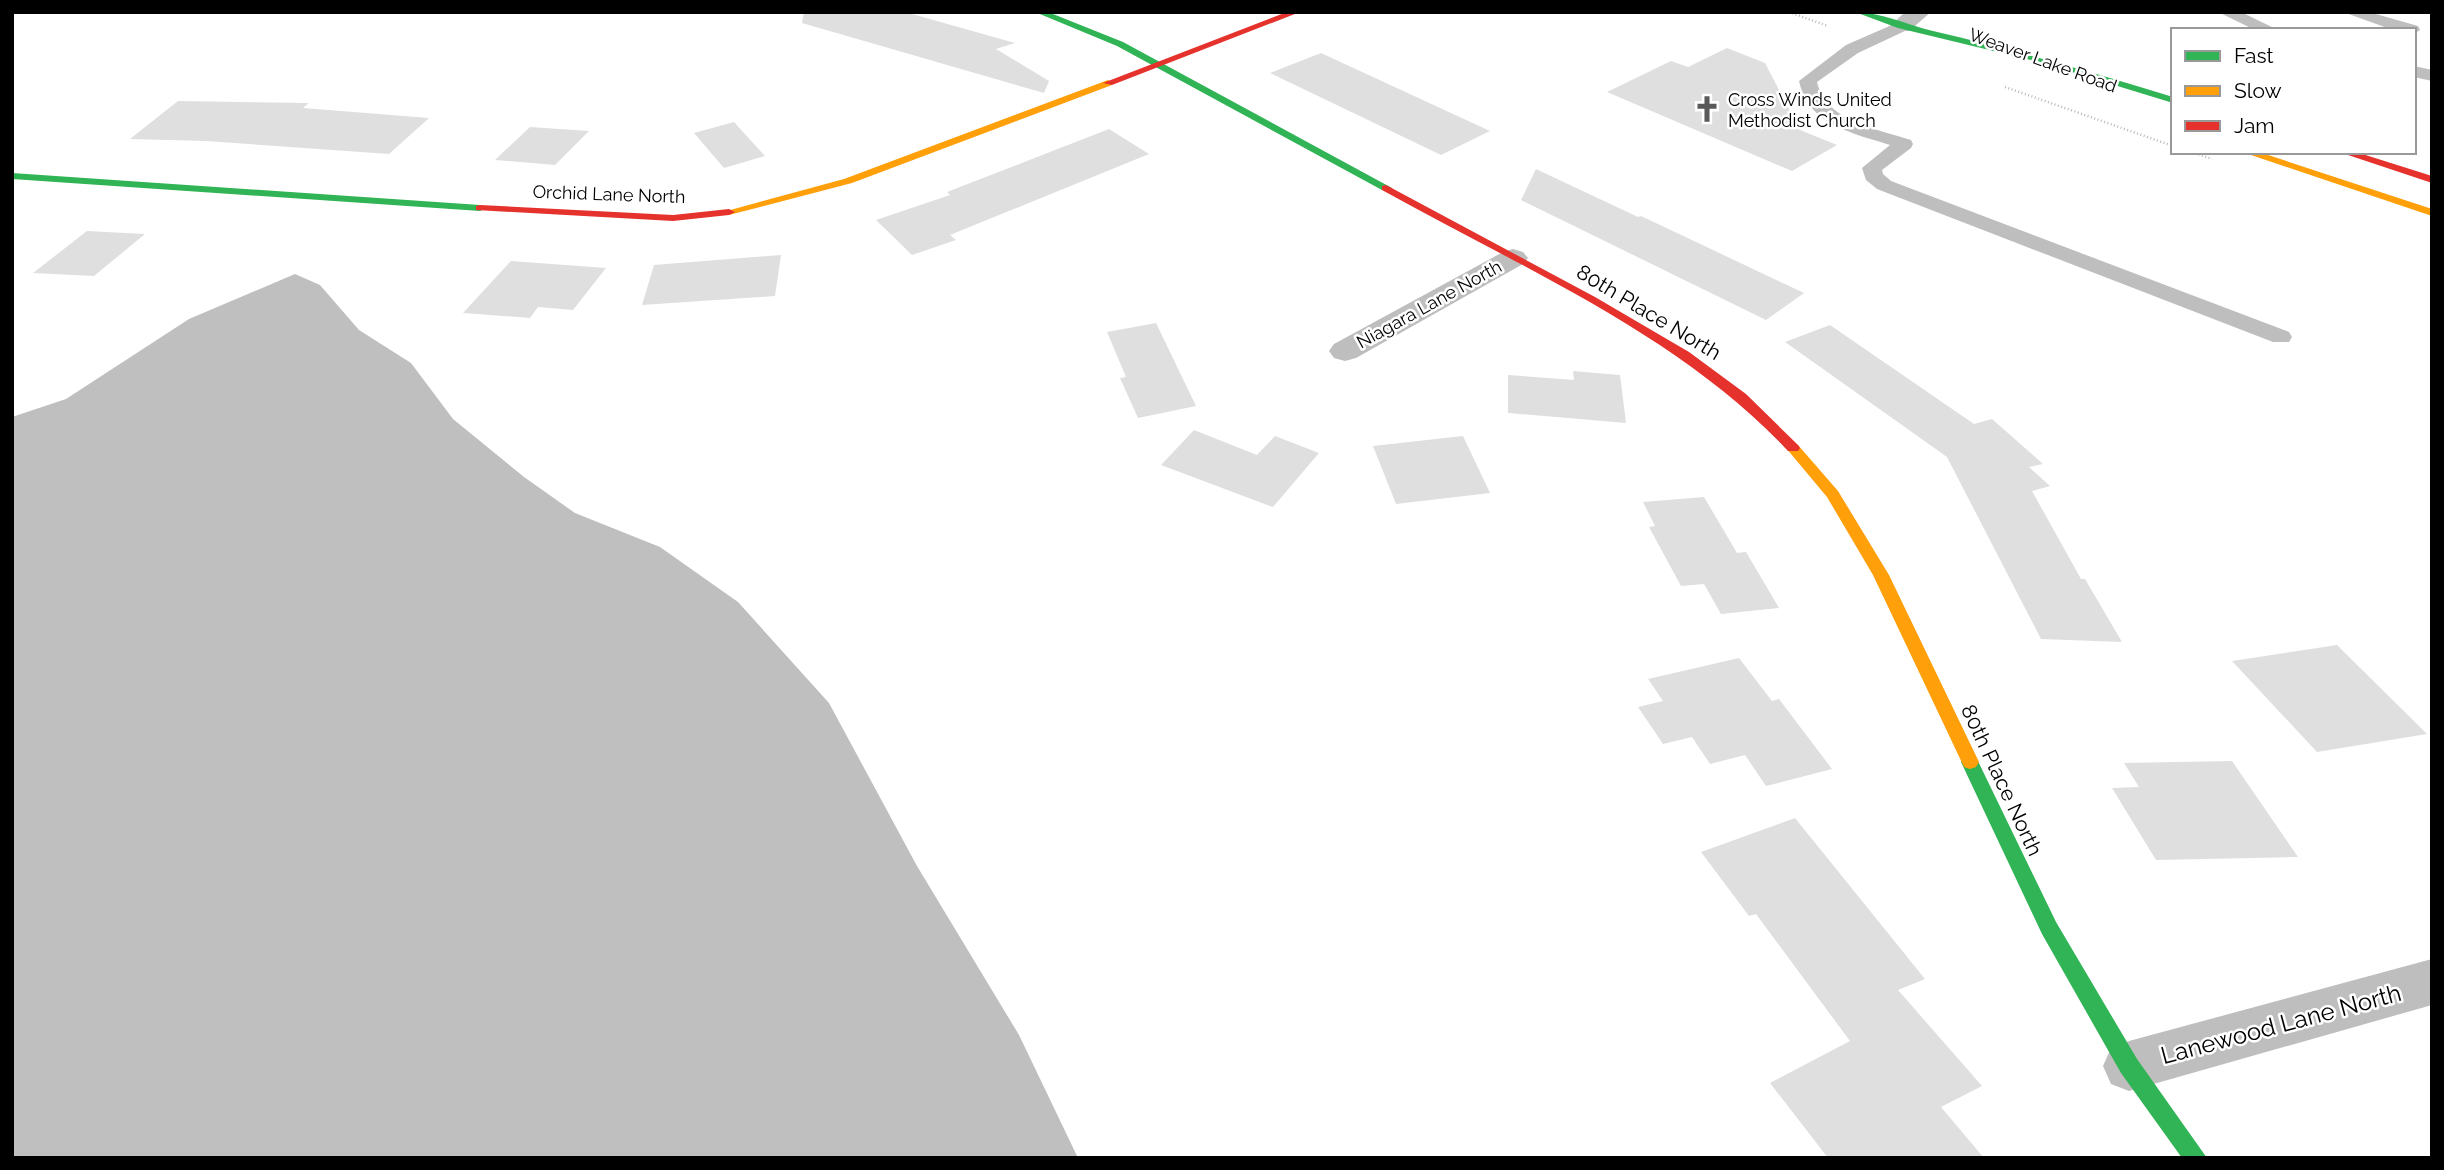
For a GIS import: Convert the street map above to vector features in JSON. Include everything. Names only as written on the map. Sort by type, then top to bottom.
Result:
[{"type":"street","name":"80th Place North","points":[[1039,12],[1079,26],[1157,65],[1634,323],[1700,363],[1774,425],[1833,494],[1881,575],[2049,928],[2129,1066],[2196,1158]]},
{"type":"street","name":"Orchid Lane North","points":[[12,176],[615,217],[696,215],[776,202],[848,181],[1296,12]]},
{"type":"street","name":"Weaver Lake Road","points":[[1859,12],[2002,67]]},
{"type":"street","points":[[1901,26],[1920,12]]},
{"type":"street","name":"Weaver Lake Road","points":[[1901,26],[2042,60],[2171,99]]},
{"type":"street","points":[[2253,154],[2432,213]]},
{"type":"street","points":[[2350,154],[2432,180]]},
{"type":"street","points":[[2401,154],[2432,167]]},
{"type":"street","name":"Niagara Lane North","points":[[1346,351],[1513,258]]},
{"type":"street","name":"Lanewood Lane North","points":[[2129,1066],[2432,982]]},
{"type":"lane","points":[[2226,12],[2265,28]]},
{"type":"lane","points":[[2351,12],[2406,28]]},
{"type":"lane","points":[[1901,26],[1867,39],[1808,81],[1808,94],[1818,107],[1837,120],[1905,144],[1872,168],[1873,176],[1884,185],[2281,337]]},
{"type":"shaded area","points":[[295,274],[320,285],[359,330],[411,363],[453,419],[524,477],[575,513],[660,547],[738,602],[829,703],[917,866],[1019,1035],[1078,1158],[12,1158],[12,417],[66,399],[189,319]]},
{"type":"building","points":[[804,12],[905,12],[1015,43],[996,49],[1049,81],[1044,93],[802,23]]},
{"type":"building","name":"Cross Winds United Methodist Church","points":[[1727,48],[1765,63],[1800,130],[1837,145],[1792,171],[1607,92],[1671,61],[1688,67]]},
{"type":"building","points":[[1321,53],[1490,131],[1441,155],[1270,73]]},
{"type":"building","points":[[178,101],[309,103],[303,108],[429,118],[389,154],[206,141],[130,139]]},
{"type":"building","points":[[734,122],[765,156],[724,168],[694,133]]},
{"type":"building","points":[[530,127],[589,131],[555,165],[495,160]]},
{"type":"building","points":[[1109,129],[1149,154],[950,235],[956,240],[912,255],[876,220],[950,195],[947,192]]},
{"type":"building","points":[[1536,169],[1804,293],[1766,320],[1521,200]]},
{"type":"building","points":[[87,231],[145,234],[94,276],[33,273]]},
{"type":"building","points":[[781,255],[775,296],[642,305],[654,265]]},
{"type":"building","points":[[511,261],[606,268],[573,310],[538,307],[530,318],[463,313]]},
{"type":"building","points":[[1156,323],[1196,406],[1138,418],[1120,378],[1126,377],[1107,332]]},
{"type":"building","points":[[1830,325],[1974,424],[1992,419],[2043,464],[2029,467],[2050,486],[2032,491],[2081,579],[2085,579],[2122,642],[2041,639],[1947,457],[1785,342]]},
{"type":"building","points":[[1573,371],[1620,375],[1626,423],[1508,413],[1508,375],[1574,380]]},
{"type":"building","points":[[1194,430],[1257,455],[1275,436],[1319,453],[1273,507],[1161,465]]},
{"type":"building","points":[[1463,436],[1490,493],[1396,504],[1373,446]]},
{"type":"building","points":[[1704,497],[1737,553],[1746,552],[1779,608],[1721,614],[1704,584],[1681,586],[1649,527],[1655,526],[1643,502]]},
{"type":"building","points":[[2337,645],[2427,734],[2317,752],[2232,661]]},
{"type":"building","points":[[1739,658],[1772,701],[1779,699],[1832,769],[1766,786],[1745,755],[1710,764],[1692,737],[1663,744],[1638,707],[1663,701],[1648,679]]},
{"type":"building","points":[[2232,761],[2298,857],[2156,860],[2112,788],[2139,787],[2124,763]]},
{"type":"building","points":[[1795,818],[1925,979],[1898,990],[1982,1086],[1941,1107],[1984,1158],[1828,1158],[1770,1083],[1850,1041],[1756,914],[1749,916],[1701,852]]},
{"type":"traffic: fast","points":[[1039,12],[1120,44],[1386,188]]},
{"type":"traffic: fast","points":[[1859,12],[1901,26],[2042,60],[2171,99]]},
{"type":"traffic: fast","points":[[12,176],[480,208]]},
{"type":"traffic: fast","points":[[1970,762],[2049,928],[2129,1066],[2196,1158]]},
{"type":"traffic: slow","points":[[729,212],[848,181],[1108,83]]},
{"type":"traffic: slow","points":[[2253,154],[2432,213]]},
{"type":"traffic: slow","points":[[1793,448],[1833,494],[1881,575],[1970,762]]},
{"type":"traffic: jam","points":[[1108,83],[1296,12]]},
{"type":"traffic: jam","points":[[2350,154],[2432,180]]},
{"type":"traffic: jam","points":[[1386,188],[1591,300],[1684,355],[1741,397],[1793,448]]},
{"type":"traffic: jam","points":[[480,208],[673,218],[729,212]]},
{"type":"place","name":"Cross Winds United Methodist Church","points":[[1707,109]]}]
